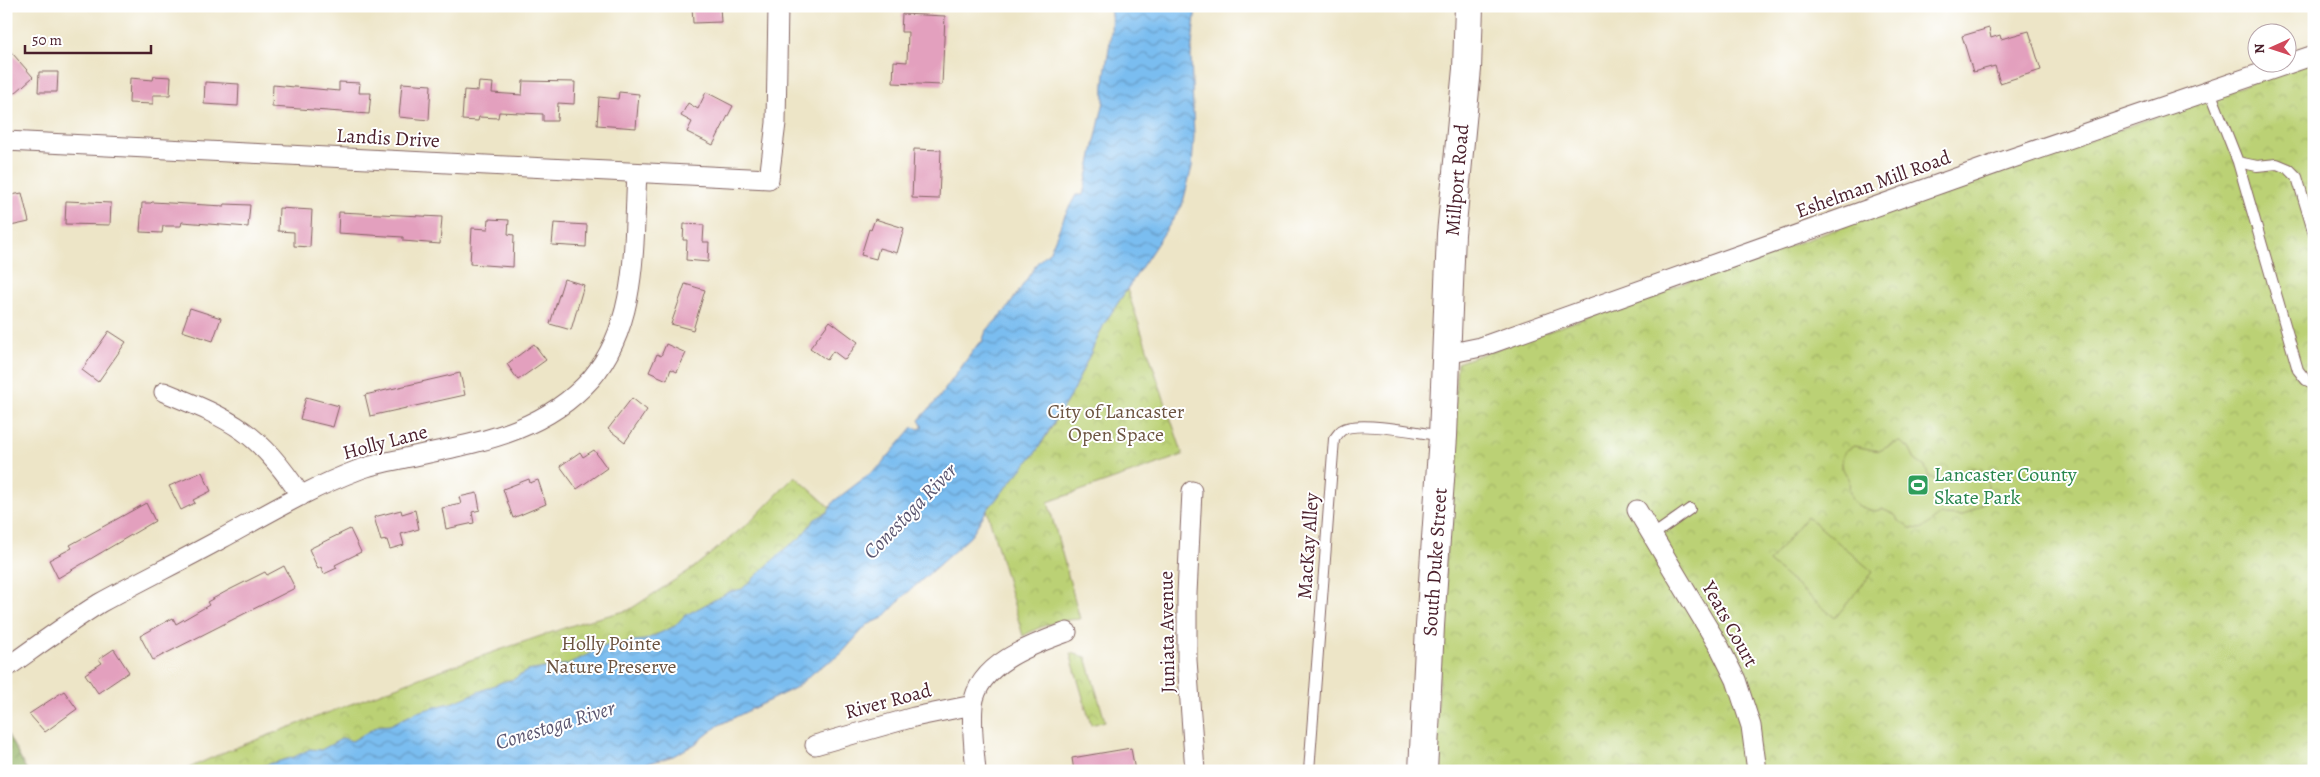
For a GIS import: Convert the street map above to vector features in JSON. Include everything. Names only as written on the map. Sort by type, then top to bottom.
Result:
[{"type":"main road","name":"Millport Road","points":[[1447,354],[1451,234],[1467,69],[1469,6]]},
{"type":"main road","name":"South Duke Street","points":[[1423,771],[1447,354]]},
{"type":"street","name":"Landis Drive","points":[[6,141],[769,179],[776,123],[778,6]]},
{"type":"street","name":"Eshelman Mill Road","points":[[1447,354],[1481,346],[1982,168],[2314,55]]},
{"type":"street","name":"Holly Lane","points":[[6,668],[100,604],[301,496],[360,469],[503,435],[530,426],[554,412],[592,378],[607,355],[619,331],[627,304],[632,272],[637,173]]},
{"type":"street","points":[[164,392],[217,413],[240,427],[261,443],[282,467],[301,496]]},
{"type":"street","name":"Juniata Avenue","points":[[1192,492],[1187,574],[1187,632],[1195,771]]},
{"type":"street","name":"Yeats Court","points":[[1637,510],[1720,648],[1736,680],[1751,726],[1758,771]]},
{"type":"street","points":[[976,771],[974,704],[981,685],[1004,660],[1036,643],[1067,632]]},
{"type":"street","name":"River Road","points":[[815,745],[914,717],[974,704]]},
{"type":"lane","points":[[2210,91],[2238,162],[2298,370],[2306,380],[2314,384]]},
{"type":"lane","points":[[2238,162],[2257,166],[2277,164],[2289,169],[2297,177],[2314,234]]},
{"type":"lane","name":"MacKay Alley","points":[[1309,771],[1331,451],[1334,439],[1341,431],[1353,427],[1404,429],[1443,436]]},
{"type":"lane","points":[[1653,535],[1690,509]]},
{"type":"green space","points":[[2314,61],[2314,771],[1434,771],[1457,363],[2283,72],[2298,72],[2298,67]]},
{"type":"green space","name":"City of Lancaster Open Space","points":[[1127,289],[1183,455],[1048,502],[1080,619],[1050,624],[1023,636],[987,510],[1036,452],[1073,391],[1104,324]]},
{"type":"green space","name":"Lancaster County Skate Park","points":[[1900,442],[1909,448],[1915,460],[1925,467],[1929,477],[1939,481],[1945,482],[1974,468],[1984,471],[1988,482],[1988,491],[1984,503],[1962,516],[1941,515],[1923,529],[1910,528],[1899,521],[1895,515],[1882,509],[1875,511],[1856,504],[1851,497],[1849,478],[1844,472],[1842,465],[1845,451],[1854,446],[1879,451]]},
{"type":"green space","name":"Holly Pointe Nature Preserve","points":[[795,476],[851,526],[805,570],[365,771],[182,771],[227,751],[438,671],[582,622],[629,610],[693,568],[751,521]]},
{"type":"green space","points":[[1807,516],[1873,572],[1835,618],[1769,562]]},
{"type":"green space","points":[[1070,653],[1086,657],[1105,721],[1091,725]]},
{"type":"green space","points":[[6,731],[27,771],[6,771]]},
{"type":"water","name":"Conestoga River","points":[[1110,6],[1196,6],[1191,56],[1194,136],[1192,167],[1182,206],[1104,324],[1073,391],[1036,452],[987,510],[970,537],[905,595],[883,618],[867,625],[841,654],[819,668],[795,688],[719,725],[695,744],[673,756],[623,771],[244,771],[294,757],[310,749],[321,750],[343,738],[352,741],[378,726],[390,725],[417,712],[454,702],[514,679],[527,671],[570,664],[600,648],[612,644],[621,645],[632,641],[645,640],[675,626],[684,616],[729,592],[742,589],[787,547],[799,539],[815,519],[828,512],[834,501],[880,466],[913,427],[919,429],[923,427],[919,420],[938,399],[978,344],[982,342],[986,331],[1007,309],[1038,262],[1050,251],[1065,215],[1076,195],[1083,195],[1104,101],[1111,30]]},
{"type":"building","points":[[692,6],[720,6],[721,22],[693,23]]},
{"type":"building","points":[[902,14],[945,16],[942,85],[893,83],[894,61],[907,62],[908,32],[901,32]]},
{"type":"building","points":[[1989,28],[1991,38],[2000,35],[2001,39],[2029,31],[2041,70],[2000,83],[1995,66],[1973,72],[1962,36]]},
{"type":"building","points":[[6,46],[33,77],[14,94],[6,85]]},
{"type":"building","points":[[39,72],[58,72],[57,92],[38,92]]},
{"type":"building","points":[[154,76],[171,77],[170,95],[153,95],[153,104],[129,103],[130,78],[153,80]]},
{"type":"building","points":[[523,81],[575,82],[574,104],[558,103],[557,121],[543,121],[543,114],[499,112],[498,118],[479,117],[478,121],[462,120],[464,90],[478,91],[479,82],[493,83],[492,93],[522,95]]},
{"type":"building","points":[[205,82],[239,84],[238,106],[204,104]]},
{"type":"building","points":[[339,82],[360,83],[359,93],[371,93],[369,114],[272,107],[273,85],[339,91]]},
{"type":"building","points":[[402,83],[431,85],[429,120],[399,117]]},
{"type":"building","points":[[619,92],[639,94],[636,128],[597,125],[599,97],[618,99]]},
{"type":"building","points":[[706,92],[733,106],[713,145],[687,132],[692,122],[681,116],[688,103],[698,109]]},
{"type":"building","points":[[914,149],[941,150],[939,199],[912,198]]},
{"type":"building","points":[[22,193],[29,222],[6,227],[6,196]]},
{"type":"building","points":[[66,201],[111,203],[110,225],[65,224]]},
{"type":"building","points":[[142,203],[224,206],[225,204],[250,205],[248,227],[182,222],[181,226],[163,226],[162,233],[140,232]]},
{"type":"building","points":[[279,208],[312,210],[310,247],[294,246],[294,232],[278,231]]},
{"type":"building","points":[[339,212],[442,217],[440,244],[403,241],[403,237],[338,233]]},
{"type":"building","points":[[489,219],[509,220],[508,234],[514,235],[513,267],[470,264],[472,228],[488,229]]},
{"type":"building","points":[[875,219],[904,228],[897,253],[879,248],[876,259],[861,255],[869,229],[871,230]]},
{"type":"building","points":[[554,223],[587,225],[586,247],[552,245]]},
{"type":"building","points":[[684,224],[704,225],[703,242],[709,242],[708,262],[686,260],[687,240],[683,240]]},
{"type":"building","points":[[564,279],[584,285],[571,330],[550,324]]},
{"type":"building","points":[[685,284],[705,290],[693,330],[671,324]]},
{"type":"building","points":[[190,308],[221,318],[213,341],[182,331]]},
{"type":"building","points":[[830,321],[858,342],[845,360],[833,351],[827,360],[810,348]]},
{"type":"building","points":[[109,331],[126,342],[98,382],[82,370]]},
{"type":"building","points":[[534,344],[546,360],[518,380],[507,364]]},
{"type":"building","points":[[666,344],[686,353],[677,372],[671,369],[667,380],[649,372],[657,354],[661,356]]},
{"type":"building","points":[[460,373],[465,395],[370,416],[365,395]]},
{"type":"building","points":[[306,397],[339,406],[333,427],[300,419]]},
{"type":"building","points":[[632,398],[647,410],[625,442],[608,429]]},
{"type":"building","points":[[594,450],[607,468],[577,489],[560,466],[580,452],[583,457]]},
{"type":"building","points":[[202,472],[211,491],[193,500],[195,503],[181,510],[169,486]]},
{"type":"building","points":[[529,479],[530,483],[538,480],[546,504],[513,518],[503,489]]},
{"type":"building","points":[[477,493],[480,510],[472,512],[474,523],[446,529],[442,508],[461,504],[459,497]]},
{"type":"building","points":[[146,503],[155,521],[58,578],[49,560],[72,548],[70,545]]},
{"type":"building","points":[[401,510],[402,514],[415,510],[419,529],[401,534],[404,545],[390,549],[387,540],[381,541],[374,517]]},
{"type":"building","points":[[350,529],[361,552],[335,565],[337,568],[324,574],[321,567],[318,569],[309,549]]},
{"type":"building","points":[[284,566],[295,588],[153,660],[140,636],[173,618],[176,624],[209,605],[207,602],[227,591],[265,572],[267,575]]},
{"type":"building","points":[[114,649],[129,672],[98,693],[85,674],[102,663],[99,659]]},
{"type":"building","points":[[64,691],[77,709],[45,732],[29,714]]},
{"type":"building","points":[[1131,748],[1135,771],[1074,771],[1072,758]]},
{"type":"place","name":"Lancaster County Skate Park","points":[[1918,485]]}]
